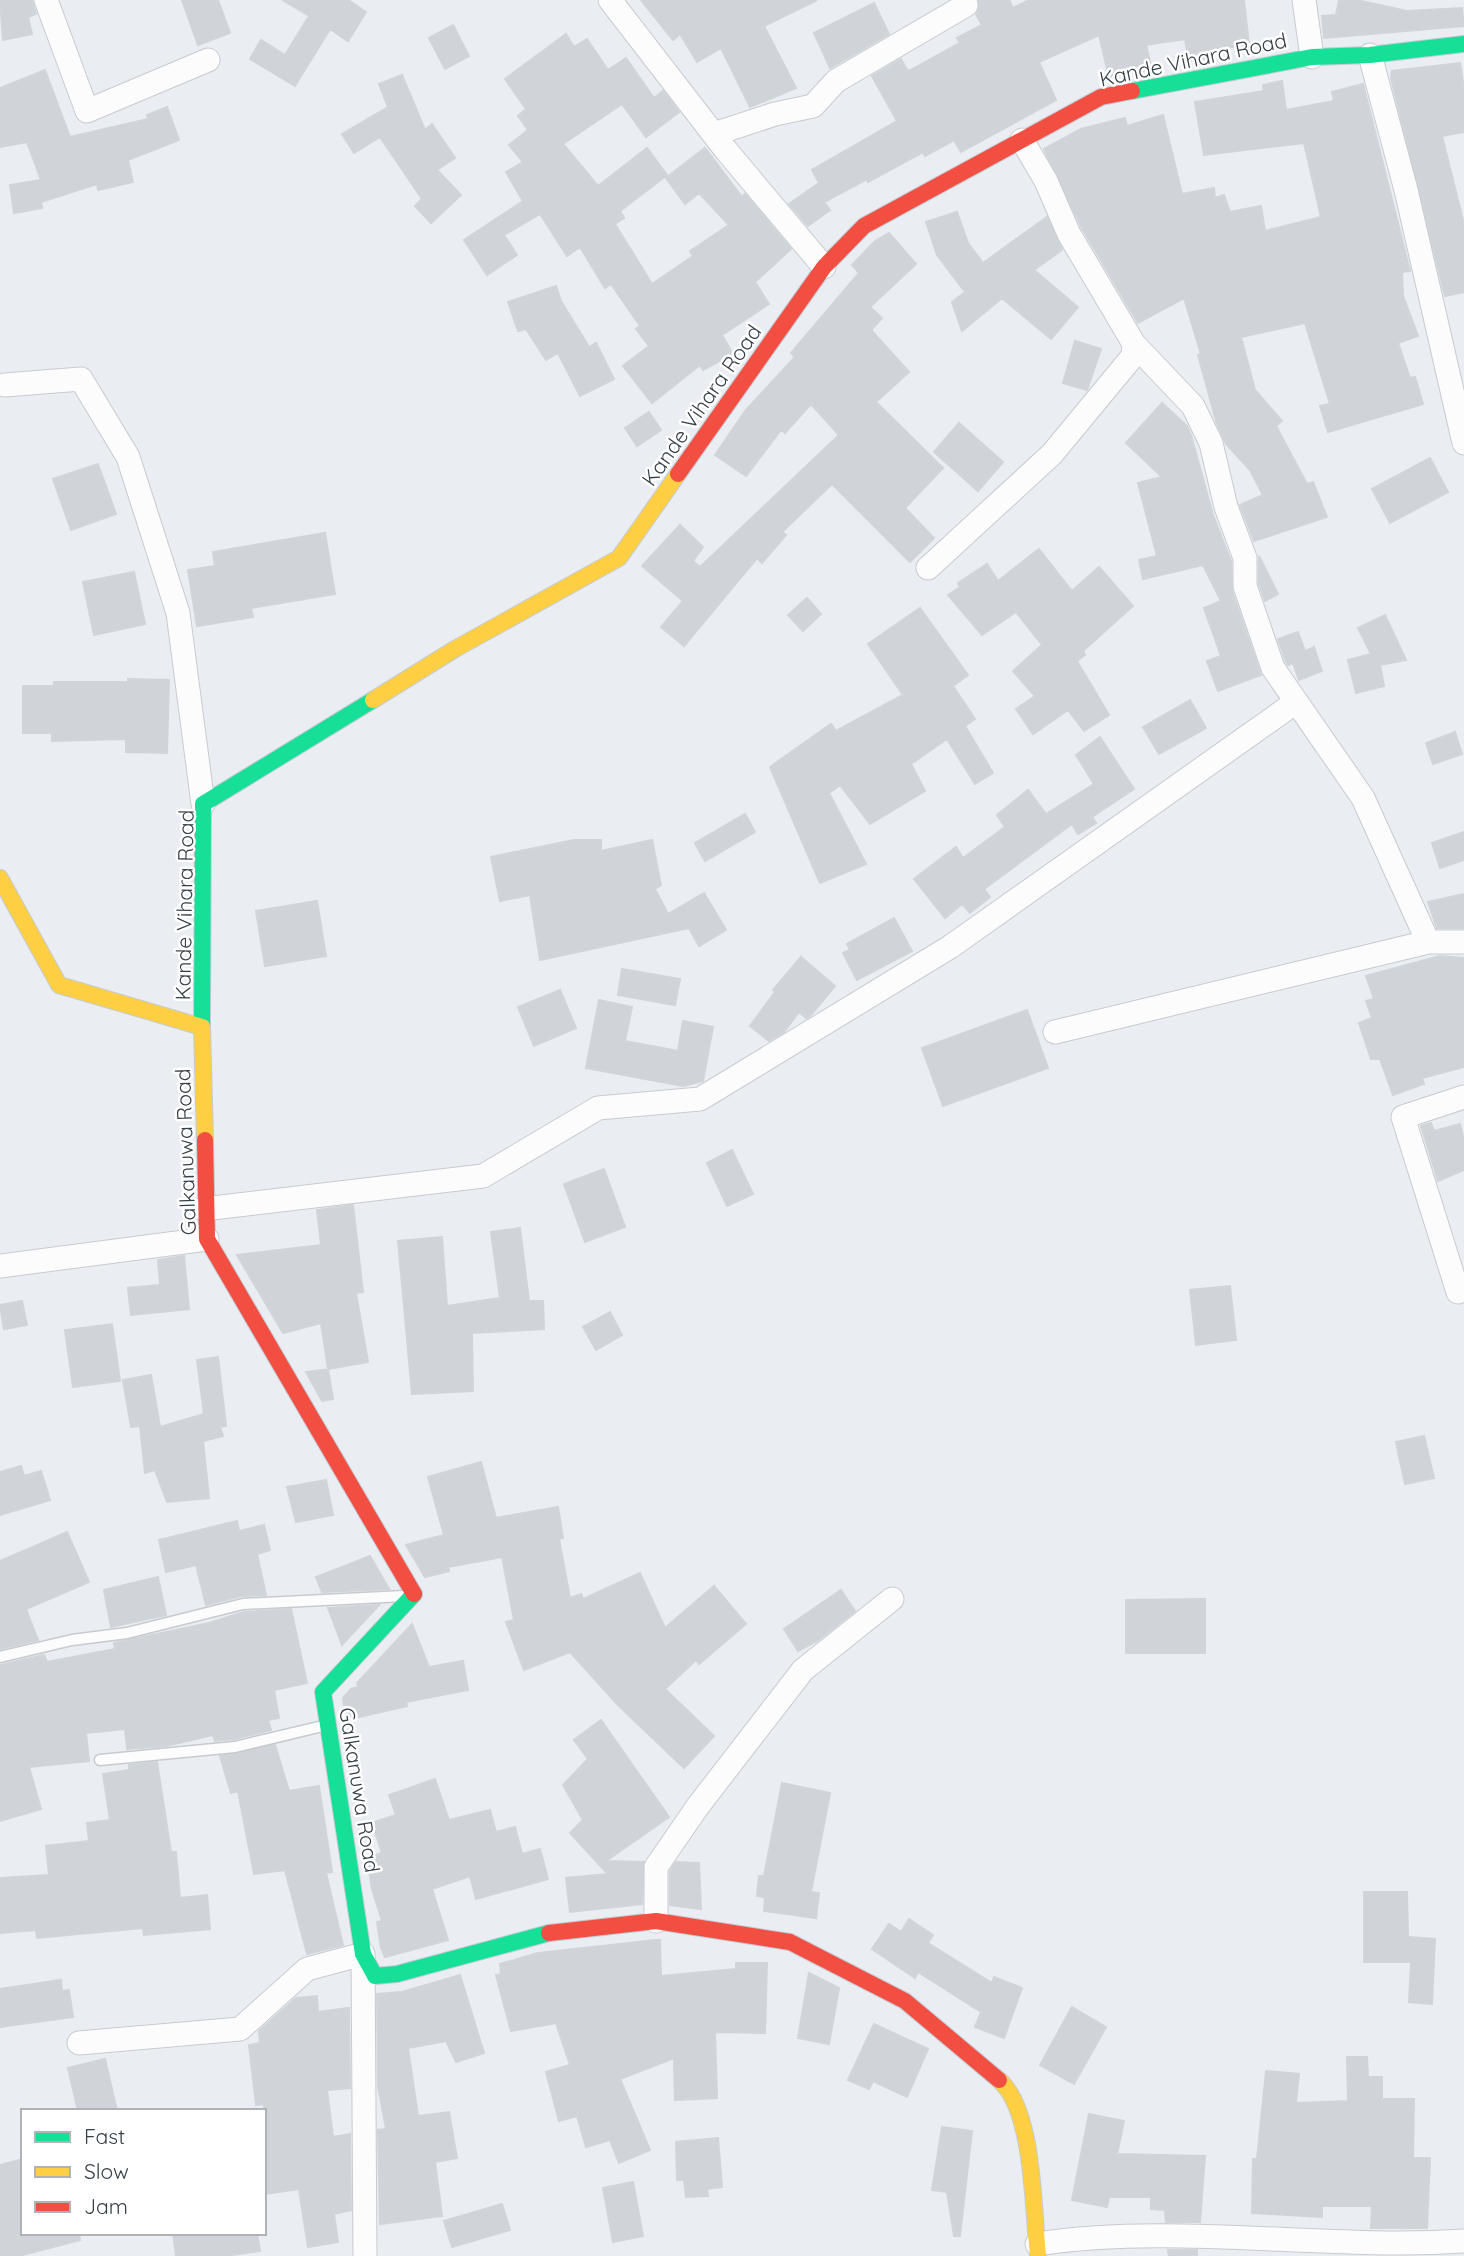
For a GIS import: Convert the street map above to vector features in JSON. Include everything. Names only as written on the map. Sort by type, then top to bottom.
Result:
[{"type":"street","points":[[46,0],[87,111],[208,60]]},
{"type":"street","points":[[610,0],[714,134],[824,267]]},
{"type":"street","points":[[714,134],[775,114],[813,106],[836,81],[966,5],[965,0]]},
{"type":"street","points":[[1304,0],[1312,57]]},
{"type":"street","name":"Kande Vihara Road","points":[[202,1027],[203,804],[455,649],[619,558],[824,267],[864,226],[1101,97],[1312,57],[1370,55],[1464,44]]},
{"type":"street","points":[[1370,55],[1406,190],[1464,443]]},
{"type":"street","points":[[1023,140],[1046,181],[1075,245],[1134,344],[1193,405],[1211,443],[1226,507],[1245,558],[1245,586],[1273,668],[1363,799],[1428,942]]},
{"type":"street","points":[[928,568],[1052,454],[1133,356],[1134,344]]},
{"type":"street","points":[[5,385],[81,379],[128,457],[178,613],[203,804]]},
{"type":"street","points":[[204,1209],[483,1176],[598,1108],[701,1099],[950,947],[1296,702]]},
{"type":"street","points":[[0,877],[59,985],[202,1027]]},
{"type":"street","points":[[1055,1032],[1428,942],[1464,942]]},
{"type":"street","name":"Galkanuwa Road","points":[[202,1027],[204,1209],[207,1240],[414,1595],[323,1692],[363,1954]]},
{"type":"street","points":[[1458,1292],[1403,1117],[1464,1097]]},
{"type":"street","points":[[0,1266],[207,1240]]},
{"type":"street","points":[[656,1921],[656,1867],[698,1806],[803,1670],[892,1599]]},
{"type":"street","points":[[363,1954],[375,1976],[397,1975],[534,1935],[656,1921],[790,1942],[905,2001],[1009,2088],[1024,2121],[1038,2250],[1064,2240],[1164,2237],[1464,2241]]},
{"type":"street","points":[[79,2043],[240,2029],[307,1969],[363,1954]]},
{"type":"street","points":[[363,1954],[365,2256]]},
{"type":"lane","points":[[0,1657],[72,1640],[127,1633],[243,1604],[414,1595]]},
{"type":"lane","points":[[100,1760],[235,1747],[329,1724]]},
{"type":"building","points":[[0,0],[32,0],[36,14],[28,17],[32,34],[3,40]]},
{"type":"building","points":[[182,0],[218,0],[230,33],[198,45]]},
{"type":"building","points":[[283,0],[348,0],[366,12],[348,41],[330,29],[295,86],[250,59],[261,40],[285,55],[309,16]]},
{"type":"building","points":[[641,0],[817,0],[764,26],[796,88],[750,107],[721,48],[697,62],[680,34],[673,40]]},
{"type":"building","points":[[979,0],[1009,0],[1013,8],[1029,0],[1244,0],[1249,45],[1210,50],[1212,57],[1189,62],[1185,39],[1146,45],[1152,69],[1109,77],[1099,35],[1039,62],[1056,100],[961,152],[954,140],[925,156],[923,152],[868,182],[867,179],[824,202],[830,210],[808,226],[789,204],[819,183],[812,170],[897,121],[872,76],[901,59],[907,70],[911,70],[960,43],[957,38],[982,25],[976,14]]},
{"type":"building","points":[[1339,0],[1357,0],[1407,11],[1462,8],[1464,26],[1324,38],[1322,16],[1336,15]]},
{"type":"building","points":[[874,3],[889,34],[830,68],[814,33]]},
{"type":"building","points":[[453,25],[469,56],[445,69],[429,38]]},
{"type":"building","points":[[566,34],[574,47],[587,39],[608,70],[626,58],[654,98],[663,91],[679,112],[646,137],[622,104],[563,144],[598,186],[647,148],[667,175],[620,211],[624,218],[615,224],[652,284],[693,256],[690,251],[729,225],[699,193],[685,204],[666,178],[705,148],[742,197],[745,194],[791,249],[755,282],[769,304],[722,335],[733,354],[703,370],[700,365],[652,403],[623,366],[649,346],[636,329],[640,326],[611,284],[605,288],[580,247],[567,256],[540,214],[504,235],[517,255],[487,275],[464,240],[523,201],[506,172],[523,162],[509,145],[528,130],[518,116],[526,109],[505,79]]},
{"type":"building","points":[[1460,63],[1464,88],[1464,132],[1442,136],[1464,224],[1464,292],[1445,296],[1391,78],[1392,71]]},
{"type":"building","points":[[45,70],[70,137],[148,119],[147,115],[167,107],[179,140],[128,160],[133,182],[98,190],[97,184],[41,202],[42,208],[14,213],[10,185],[41,180],[27,142],[0,147],[0,88]]},
{"type":"building","points":[[402,75],[425,130],[432,124],[455,158],[437,170],[461,195],[431,223],[415,206],[422,199],[380,137],[354,153],[342,134],[388,107],[379,84]]},
{"type":"building","points":[[1282,81],[1286,110],[1334,101],[1332,92],[1363,84],[1410,271],[1402,272],[1403,296],[1418,336],[1398,343],[1410,378],[1415,377],[1423,404],[1328,432],[1320,406],[1330,404],[1305,323],[1241,337],[1255,390],[1282,421],[1276,426],[1307,484],[1313,482],[1327,517],[1254,541],[1240,505],[1263,495],[1250,470],[1226,444],[1216,421],[1198,355],[1201,354],[1184,298],[1138,323],[1082,228],[1044,149],[1081,129],[1125,118],[1127,126],[1163,115],[1182,194],[1214,188],[1215,198],[1224,195],[1230,212],[1261,206],[1265,231],[1321,217],[1304,143],[1204,155],[1195,102],[1264,91],[1263,85]]},
{"type":"building","points":[[957,212],[968,243],[983,263],[1047,217],[1062,250],[1034,270],[1078,307],[1051,339],[1002,298],[962,331],[952,302],[965,292],[937,255],[926,222]]},
{"type":"building","points":[[889,233],[916,264],[870,307],[882,318],[871,330],[909,372],[876,402],[943,468],[905,508],[934,538],[910,562],[832,484],[782,532],[786,535],[762,563],[757,558],[684,646],[661,627],[683,601],[642,566],[680,525],[703,547],[693,561],[700,567],[839,435],[811,404],[785,433],[781,430],[746,476],[715,455],[746,410],[795,357],[791,353],[859,273],[852,265],[875,241]]},
{"type":"building","points":[[556,286],[561,301],[589,347],[596,343],[614,379],[580,396],[558,353],[546,360],[526,329],[518,331],[508,302]]},
{"type":"building","points":[[1075,341],[1101,349],[1087,390],[1063,383]]},
{"type":"building","points":[[1162,403],[1187,426],[1191,435],[1213,515],[1231,561],[1232,591],[1261,675],[1218,691],[1207,661],[1221,656],[1204,608],[1221,601],[1203,565],[1143,579],[1139,560],[1157,556],[1138,483],[1162,477],[1126,443]]},
{"type":"building","points":[[649,412],[661,430],[637,446],[625,428]]},
{"type":"building","points":[[959,423],[1003,462],[978,491],[934,452]]},
{"type":"building","points":[[1430,458],[1448,492],[1390,523],[1372,489]]},
{"type":"building","points":[[98,464],[116,514],[71,530],[53,479]]},
{"type":"building","points":[[325,533],[335,594],[251,608],[253,617],[197,626],[188,570],[215,566],[213,552]]},
{"type":"building","points":[[1039,549],[1072,591],[1099,567],[1133,606],[1083,651],[1085,655],[1077,661],[1109,715],[1084,731],[1068,710],[1033,734],[1016,709],[1035,696],[1013,671],[1042,645],[1016,612],[982,635],[948,595],[960,587],[958,583],[987,564],[998,581]]},
{"type":"building","points":[[1259,556],[1278,594],[1265,601],[1259,584]]},
{"type":"building","points":[[134,572],[145,624],[94,635],[83,582]]},
{"type":"building","points":[[807,598],[821,614],[803,631],[788,615]]},
{"type":"building","points":[[920,608],[968,675],[953,686],[975,719],[965,726],[993,773],[975,784],[947,739],[911,764],[925,791],[870,824],[840,785],[829,793],[866,864],[820,883],[770,767],[831,724],[836,731],[903,695],[868,644]]},
{"type":"building","points":[[1385,615],[1406,660],[1380,665],[1384,686],[1356,693],[1348,660],[1371,654],[1358,628]]},
{"type":"building","points":[[1298,632],[1305,651],[1314,647],[1322,671],[1299,680],[1293,663],[1288,665],[1286,662],[1278,639]]},
{"type":"building","points":[[128,679],[169,680],[167,753],[126,752],[126,739],[52,741],[52,733],[23,733],[23,686],[54,686],[54,682],[128,682]]},
{"type":"building","points":[[1190,700],[1206,728],[1159,754],[1143,727]]},
{"type":"building","points":[[1455,732],[1462,754],[1433,764],[1426,743]]},
{"type":"building","points":[[1100,737],[1134,789],[1092,817],[1096,823],[1078,834],[1072,824],[984,889],[990,897],[970,913],[962,904],[945,918],[914,879],[956,847],[963,858],[1005,827],[997,815],[1028,790],[1046,814],[1094,784],[1076,755]]},
{"type":"building","points":[[745,814],[755,832],[705,861],[695,843]]},
{"type":"building","points":[[1464,832],[1464,860],[1440,868],[1432,843]]},
{"type":"building","points":[[574,840],[601,840],[601,851],[652,840],[661,885],[655,889],[668,914],[704,893],[726,930],[699,946],[689,928],[540,960],[530,895],[500,901],[491,857]]},
{"type":"building","points":[[1464,894],[1464,928],[1437,928],[1428,902]]},
{"type":"building","points":[[317,901],[326,956],[265,966],[256,911]]},
{"type":"building","points":[[894,918],[912,951],[857,980],[843,953],[850,950],[847,944]]},
{"type":"building","points":[[1440,956],[1464,958],[1464,1067],[1422,1078],[1424,1084],[1393,1095],[1380,1059],[1371,1059],[1359,1023],[1372,1018],[1366,1001],[1374,999],[1366,976]]},
{"type":"building","points":[[801,957],[835,986],[811,1015],[806,1018],[799,1012],[784,1032],[769,1041],[750,1026],[775,992],[773,990]]},
{"type":"building","points":[[622,969],[680,979],[675,1005],[618,995]]},
{"type":"building","points":[[560,990],[576,1028],[534,1046],[518,1007]]},
{"type":"building","points":[[599,1000],[632,1007],[625,1041],[678,1051],[683,1021],[713,1027],[703,1081],[683,1086],[586,1068]]},
{"type":"building","points":[[1027,1010],[1048,1068],[943,1106],[922,1048]]},
{"type":"building","points":[[1431,1123],[1434,1131],[1460,1124],[1464,1140],[1464,1170],[1438,1181],[1421,1126]]},
{"type":"building","points":[[732,1150],[753,1194],[727,1206],[707,1163]]},
{"type":"building","points":[[604,1169],[625,1227],[585,1242],[564,1184]]},
{"type":"building","points":[[353,1205],[363,1292],[356,1293],[368,1362],[328,1369],[321,1323],[283,1333],[237,1255],[321,1245],[317,1210]]},
{"type":"building","points":[[520,1228],[529,1301],[543,1301],[544,1329],[472,1333],[473,1391],[412,1394],[398,1241],[442,1237],[447,1306],[500,1298],[491,1232]]},
{"type":"building","points":[[184,1256],[189,1309],[131,1315],[128,1288],[160,1285],[158,1260]]},
{"type":"building","points":[[1230,1286],[1236,1340],[1196,1345],[1190,1290]]},
{"type":"building","points":[[22,1301],[27,1325],[4,1329],[0,1305]]},
{"type":"building","points":[[610,1312],[622,1335],[596,1350],[583,1327]]},
{"type":"building","points":[[112,1324],[120,1381],[73,1387],[65,1330]]},
{"type":"building","points":[[218,1357],[226,1426],[220,1427],[223,1436],[203,1441],[209,1498],[167,1502],[155,1470],[145,1473],[140,1426],[131,1427],[123,1380],[151,1375],[160,1427],[204,1414],[197,1360]]},
{"type":"building","points":[[328,1369],[333,1399],[322,1401],[306,1372]]},
{"type":"building","points":[[1424,1436],[1434,1478],[1405,1484],[1396,1442]]},
{"type":"building","points":[[481,1462],[496,1518],[558,1507],[563,1538],[559,1539],[570,1598],[581,1594],[583,1599],[640,1573],[665,1628],[714,1586],[746,1624],[699,1664],[696,1660],[665,1689],[714,1736],[684,1768],[618,1705],[570,1652],[524,1670],[506,1622],[514,1620],[502,1557],[448,1567],[449,1571],[425,1577],[406,1545],[444,1535],[428,1477]]},
{"type":"building","points":[[21,1466],[24,1476],[41,1471],[50,1500],[0,1515],[0,1472]]},
{"type":"building","points":[[326,1480],[333,1515],[296,1522],[287,1487]]},
{"type":"building","points":[[237,1521],[239,1531],[264,1525],[270,1550],[257,1554],[266,1595],[241,1596],[206,1605],[196,1565],[166,1572],[159,1540]]},
{"type":"building","points":[[67,1532],[89,1582],[26,1609],[38,1640],[0,1649],[0,1561]]},
{"type":"building","points":[[370,1556],[389,1589],[322,1592],[316,1577]]},
{"type":"building","points":[[158,1577],[166,1615],[111,1627],[104,1590]]},
{"type":"building","points":[[841,1590],[855,1611],[817,1641],[798,1651],[784,1629]]},
{"type":"building","points":[[1205,1599],[1205,1653],[1126,1653],[1126,1600]]},
{"type":"building","points":[[379,1605],[342,1645],[328,1608]]},
{"type":"building","points":[[291,1609],[307,1683],[274,1690],[279,1718],[268,1720],[271,1730],[234,1739],[215,1741],[213,1735],[166,1746],[127,1749],[125,1729],[86,1733],[89,1761],[29,1767],[41,1809],[0,1821],[0,1665],[44,1655],[47,1662],[115,1649],[114,1643],[209,1623],[244,1612]]},
{"type":"building","points":[[412,1624],[429,1667],[463,1661],[468,1690],[406,1702],[407,1706],[346,1720],[343,1698],[351,1689],[358,1687],[357,1683]]},
{"type":"building","points":[[601,1720],[669,1817],[606,1861],[644,1862],[642,1904],[570,1912],[566,1878],[608,1874],[570,1833],[583,1820],[563,1785],[588,1759],[574,1740]]},
{"type":"building","points":[[275,1745],[289,1791],[319,1786],[332,1872],[326,1873],[343,1945],[307,1954],[285,1870],[254,1874],[238,1791],[231,1793],[220,1756]]},
{"type":"building","points":[[157,1762],[171,1852],[176,1852],[180,1898],[207,1895],[210,1929],[144,1935],[143,1928],[37,1938],[36,1930],[0,1933],[0,1878],[49,1875],[46,1846],[89,1841],[87,1823],[110,1820],[103,1774],[129,1770],[129,1765]]},
{"type":"building","points":[[435,1779],[449,1820],[490,1810],[496,1832],[515,1827],[522,1854],[540,1849],[548,1879],[476,1899],[470,1876],[432,1889],[448,1940],[385,1957],[377,1922],[382,1921],[372,1889],[367,1858],[382,1853],[372,1823],[396,1815],[389,1795]]},
{"type":"building","points":[[782,1783],[830,1793],[811,1892],[819,1893],[816,1918],[764,1911],[765,1897],[757,1896],[759,1876],[764,1876]]},
{"type":"building","points":[[676,1862],[699,1863],[701,1909],[670,1905],[670,1871]]},
{"type":"building","points":[[1364,1892],[1407,1892],[1408,1937],[1435,1939],[1432,2004],[1409,2002],[1411,1962],[1364,1962]]},
{"type":"building","points":[[909,1919],[933,1935],[928,1943],[992,1983],[994,1977],[1022,1988],[1004,2038],[975,2027],[981,2012],[918,1972],[915,1978],[872,1949],[889,1924],[901,1932]]},
{"type":"building","points":[[660,1940],[661,1976],[736,1969],[736,1963],[767,1963],[765,2033],[715,2032],[717,2098],[675,2100],[674,2058],[620,2079],[650,2150],[619,2163],[610,2140],[586,2147],[577,2116],[559,2121],[546,2072],[570,2065],[556,2023],[511,2031],[496,1975],[501,1974],[500,1964],[538,1953]]},
{"type":"building","points":[[809,1973],[839,1988],[829,2044],[798,2038]]},
{"type":"building","points":[[460,1975],[484,2053],[456,2062],[446,2041],[408,2048],[418,2116],[449,2112],[457,2158],[435,2162],[442,2216],[380,2224],[378,2130],[386,2129],[378,2086],[377,1994],[402,1992]]},
{"type":"building","points":[[61,1980],[62,1991],[69,1990],[73,2017],[0,2027],[0,1989]]},
{"type":"building","points":[[317,1996],[318,2012],[349,2008],[350,2088],[327,2090],[333,2137],[350,2134],[351,2210],[334,2214],[338,2242],[308,2247],[299,2189],[266,2194],[266,2109],[264,2104],[256,2105],[249,2045],[260,2043],[259,2031],[296,1998]]},
{"type":"building","points":[[1072,2007],[1106,2027],[1074,2084],[1040,2065]]},
{"type":"building","points":[[874,2024],[928,2049],[907,2097],[873,2081],[869,2089],[848,2080]]},
{"type":"building","points":[[1347,2057],[1367,2057],[1368,2077],[1382,2077],[1382,2099],[1414,2099],[1413,2158],[1430,2158],[1427,2228],[1371,2228],[1372,2206],[1322,2206],[1322,2217],[1252,2213],[1253,2159],[1257,2159],[1266,2071],[1299,2074],[1296,2103],[1348,2101]]},
{"type":"building","points":[[105,2059],[117,2109],[78,2109],[68,2068]]},
{"type":"building","points":[[1089,2114],[1124,2121],[1117,2154],[1205,2156],[1200,2222],[1166,2222],[1165,2210],[1151,2209],[1151,2197],[1109,2197],[1107,2207],[1072,2200]]},
{"type":"building","points":[[942,2127],[972,2131],[960,2236],[954,2236],[947,2192],[932,2190]]},
{"type":"building","points":[[718,2138],[722,2187],[707,2189],[708,2196],[686,2197],[684,2180],[677,2180],[676,2142]]},
{"type":"building","points":[[21,2160],[21,2235],[79,2235],[80,2240],[19,2256],[0,2256],[0,2165]]},
{"type":"building","points":[[633,2182],[643,2236],[613,2242],[603,2188]]},
{"type":"building","points":[[502,2204],[510,2230],[452,2247],[444,2221]]},
{"type":"building","points":[[173,2235],[257,2235],[260,2251],[225,2256],[176,2256]]},
{"type":"building","points":[[1168,2250],[1197,2250],[1197,2256],[1169,2256]]},
{"type":"traffic: fast","points":[[1132,91],[1312,57],[1370,55],[1464,44]]},
{"type":"traffic: fast","points":[[202,1027],[203,804],[373,700]]},
{"type":"traffic: fast","points":[[414,1594],[323,1692],[363,1954],[375,1976],[397,1974],[549,1933]]},
{"type":"traffic: slow","points":[[373,700],[455,649],[619,558],[678,474]]},
{"type":"traffic: slow","points":[[0,878],[59,985],[202,1027],[205,1140]]},
{"type":"traffic: slow","points":[[999,2080],[1011,2094],[1025,2136],[1033,2188],[1038,2256]]},
{"type":"traffic: jam","points":[[678,474],[824,267],[864,226],[1101,97],[1132,91]]},
{"type":"traffic: jam","points":[[205,1140],[207,1239],[414,1594]]},
{"type":"traffic: jam","points":[[549,1933],[656,1921],[790,1942],[905,2001],[999,2080]]}]
